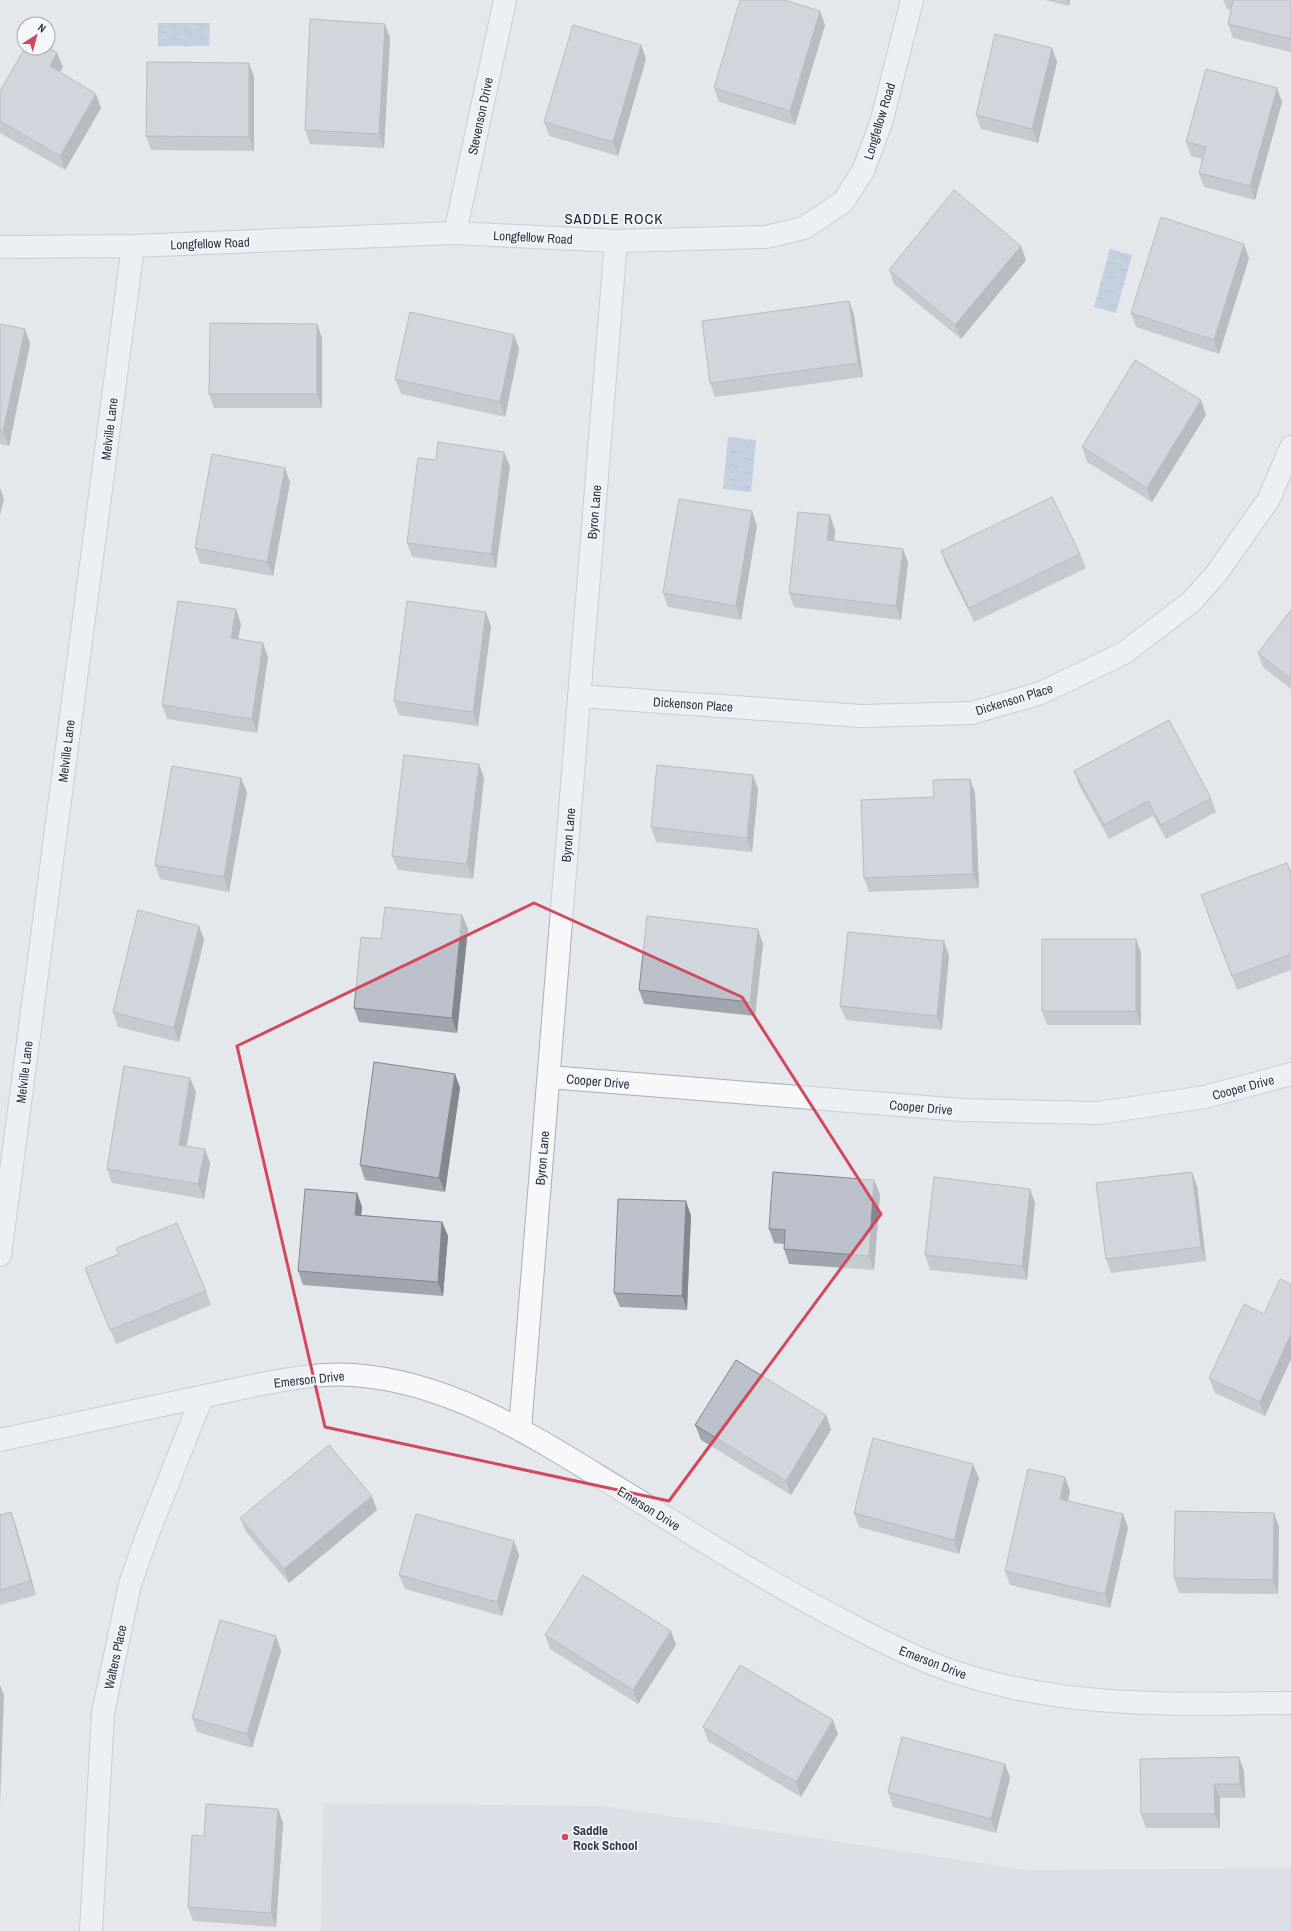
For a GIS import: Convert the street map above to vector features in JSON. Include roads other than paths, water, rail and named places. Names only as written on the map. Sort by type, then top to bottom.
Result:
[{"type":"street","name":"Stevenson Drive","points":[[455,233],[505,0]]},
{"type":"street","name":"Longfellow Road","points":[[0,247],[133,246],[455,233],[616,241],[766,237],[804,228],[843,202],[863,171],[881,123],[912,0]]},
{"type":"street","name":"Byron Lane","points":[[520,1429],[616,241]]},
{"type":"street","name":"Melville Lane","points":[[0,1255],[133,246]]},
{"type":"street","name":"Dickenson Place","points":[[579,696],[860,716],[972,713],[1041,693],[1124,653],[1191,602],[1216,574],[1269,499],[1291,447]]},
{"type":"street","name":"Cooper Drive","points":[[549,1077],[962,1110],[1098,1113],[1205,1097],[1291,1074]]},
{"type":"street","name":"Emerson Drive","points":[[0,1440],[202,1397],[306,1378],[351,1375],[390,1380],[442,1394],[520,1429],[734,1560],[813,1606],[889,1645],[948,1670],[1006,1687],[1074,1699],[1155,1704],[1291,1702]]},
{"type":"street","name":"Walters Place","points":[[91,1931],[103,1713],[130,1584],[148,1533],[202,1397]]},
{"type":"water","points":[[158,23],[210,23],[209,46],[158,46]]},
{"type":"water","points":[[1110,249],[1132,255],[1116,313],[1094,307]]},
{"type":"water","points":[[728,437],[756,440],[751,492],[723,489]]},
{"type":"place","name":"Saddle Rock School","points":[[565,1837]]},
{"type":"district","name":"SADDLE ROCK","points":[[614,219]]}]
